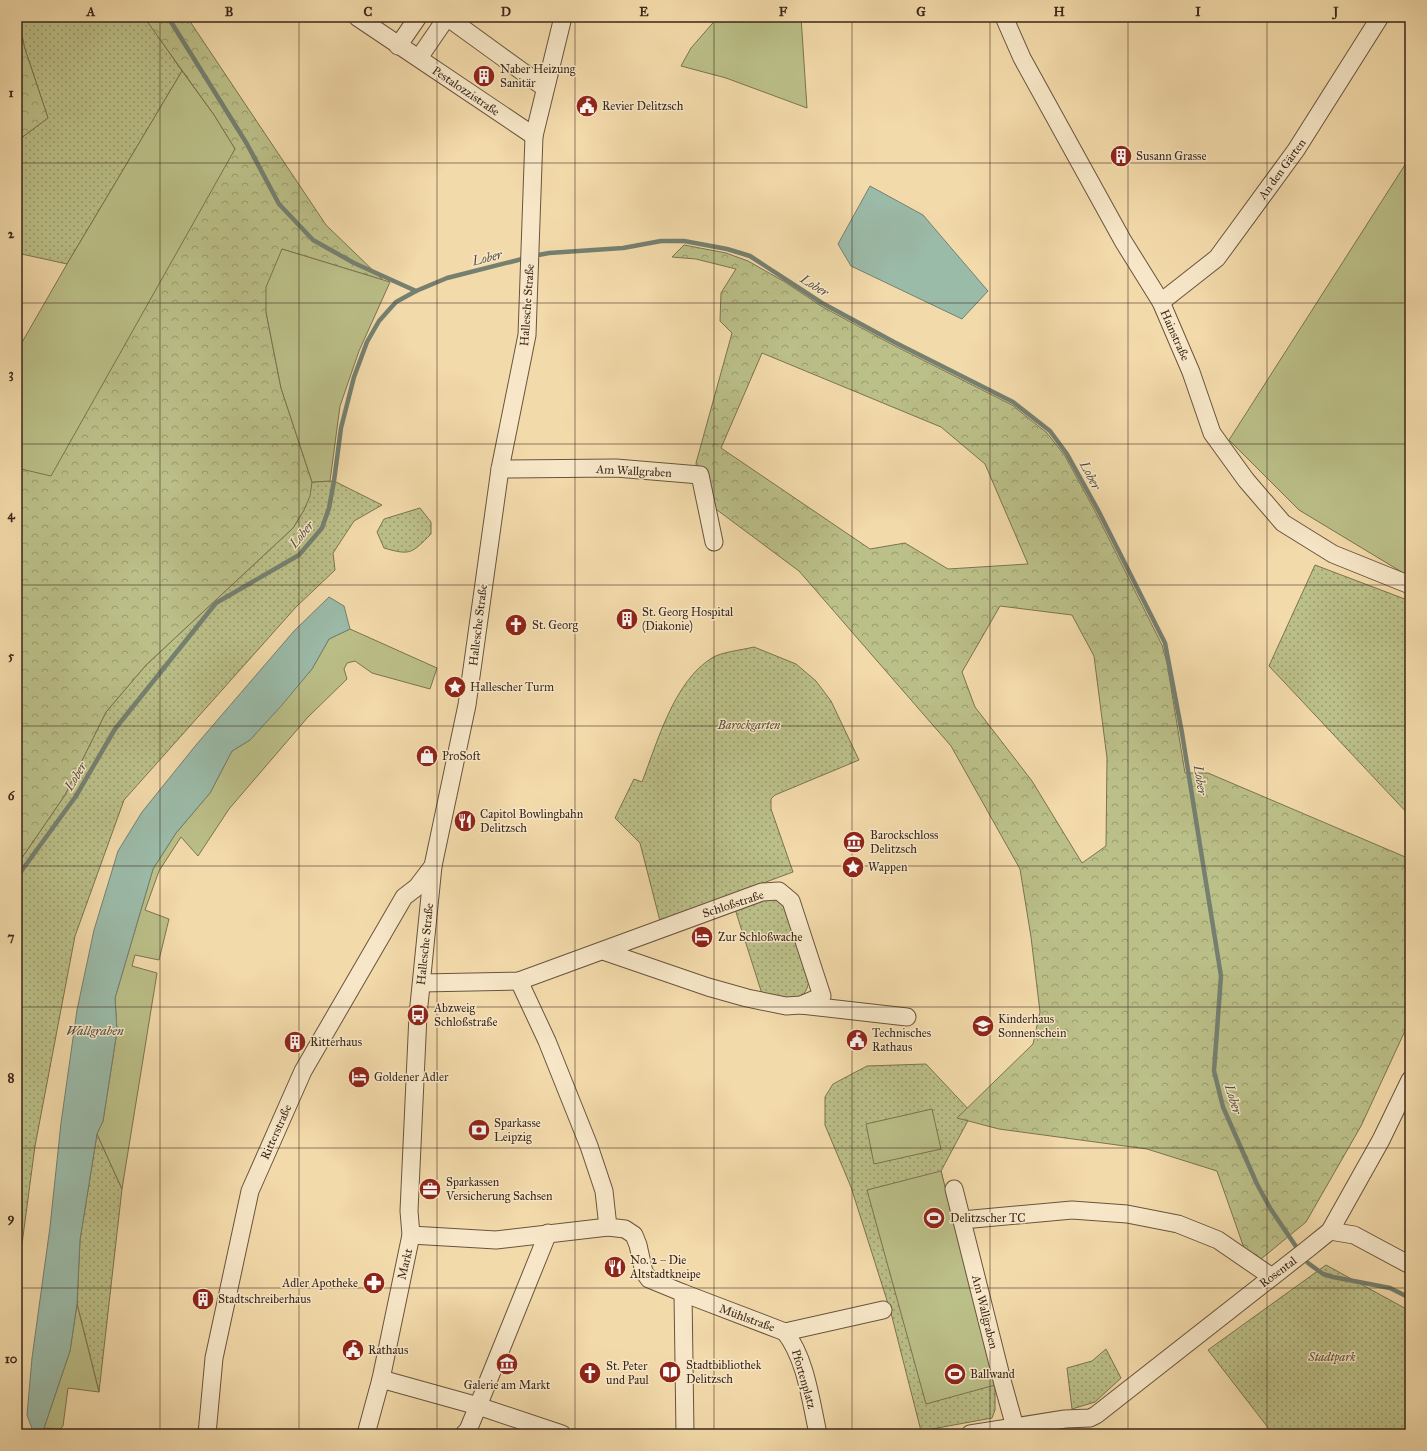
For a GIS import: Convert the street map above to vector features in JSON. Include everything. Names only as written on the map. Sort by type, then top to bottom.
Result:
[{"type":"street","name":"Pestalozzistraße","points":[[357,17],[534,136]]},
{"type":"street","points":[[398,46],[418,17]]},
{"type":"street","points":[[423,52],[447,17],[544,88]]},
{"type":"street","name":"Hallesche Straße","points":[[411,1235],[409,1211],[418,1015],[433,866],[466,705],[500,469],[527,335],[534,136],[544,88],[563,17]]},
{"type":"street","name":"Hainstraße","points":[[1004,17],[1015,45],[1123,241],[1161,302],[1191,372],[1212,433],[1246,480],[1283,523],[1334,554],[1410,585]]},
{"type":"street","name":"An den Gärten","points":[[1161,302],[1217,258],[1296,150],[1380,17]]},
{"type":"street","name":"Am Wallgraben","points":[[500,469],[616,468],[700,475],[714,542]]},
{"type":"street","name":"Ritterstraße","points":[[207,1434],[214,1358],[250,1191],[303,1071],[404,897],[417,887],[433,866]]},
{"type":"street","name":"Schloßstraße","points":[[422,983],[519,981],[762,892],[779,891],[791,901],[822,996],[801,1005]]},
{"type":"street","name":"Schloßstraße","points":[[603,951],[708,987],[747,998],[786,1006],[801,1005],[907,1016]]},
{"type":"street","points":[[519,981],[547,1042],[589,1146],[604,1191],[608,1227]]},
{"type":"street","name":"Rosental","points":[[1090,1418],[1129,1391],[1330,1231],[1381,1140],[1410,1080]]},
{"type":"street","name":"Am Wallgraben","points":[[954,1189],[1016,1430]]},
{"type":"street","points":[[962,1220],[1072,1210],[1127,1214],[1178,1224],[1218,1240],[1272,1277]]},
{"type":"street","name":"Markt","points":[[366,1434],[381,1379],[411,1235],[496,1240],[608,1227],[625,1229],[634,1235],[638,1245],[644,1272],[649,1278],[683,1293]]},
{"type":"street","points":[[1330,1231],[1354,1235],[1410,1265]]},
{"type":"street","points":[[464,1434],[468,1430],[548,1233]]},
{"type":"street","points":[[683,1293],[685,1434]]},
{"type":"street","name":"Mühlstraße","points":[[683,1293],[785,1332],[883,1310]]},
{"type":"street","name":"Pfortenplatz","points":[[785,1332],[795,1345],[811,1397],[819,1432]]},
{"type":"street","points":[[381,1379],[478,1406],[562,1434]]},
{"type":"street","points":[[1065,1419],[1073,1423],[1080,1434],[1090,1418]]},
{"type":"street","points":[[970,1434],[1016,1430],[1065,1419],[1090,1418]]},
{"type":"green space","points":[[17,17],[25,49],[48,118],[17,141]]},
{"type":"green space","points":[[18,17],[145,17],[182,71],[67,264],[17,253],[17,141],[48,118],[25,49]]},
{"type":"green space","points":[[144,17],[187,17],[326,225],[383,280],[282,249],[266,312],[281,388],[312,482],[310,496],[304,510],[293,528],[146,665],[106,712],[65,795],[17,865],[17,468],[235,149],[214,115]]},
{"type":"green space","points":[[718,17],[801,17],[807,108],[726,78],[681,66],[691,48]]},
{"type":"green space","points":[[182,71],[214,115],[235,149],[51,476],[17,468],[17,351]]},
{"type":"green space","points":[[1410,157],[1410,577],[1299,510],[1229,440]]},
{"type":"green space","points":[[684,245],[726,253],[748,261],[785,282],[821,306],[893,345],[1012,405],[1047,433],[1065,456],[1095,511],[1162,645],[1167,663],[1185,773],[1208,773],[1410,859],[1410,1020],[1361,1126],[1306,1222],[1261,1259],[1244,1248],[1217,1171],[1147,1149],[999,1129],[957,1118],[1033,1044],[1040,1012],[1031,937],[1020,869],[951,746],[799,571],[701,498],[696,463],[732,333],[720,321],[721,293],[736,269],[696,259],[672,257]],"holes":[[[762,353],[941,427],[985,464],[1028,564],[948,569],[905,543],[870,549],[721,448]],[[1000,606],[1072,615],[1094,656],[1107,758],[1106,846],[1082,863],[1032,781],[975,707],[962,672]]]},
{"type":"green space","points":[[282,249],[390,282],[359,351],[340,406],[330,481],[312,482],[281,388],[266,312],[266,287]]},
{"type":"green space","points":[[334,481],[382,505],[354,521],[333,553],[335,570],[296,607],[124,800],[75,936],[35,1146],[22,1244],[17,1244],[17,865],[65,795],[106,712],[146,665],[293,528],[304,510],[312,482]]},
{"type":"green space","points":[[420,508],[431,522],[431,534],[415,549],[410,551],[400,552],[384,548],[377,532],[384,519]]},
{"type":"green space","points":[[1315,565],[1410,601],[1410,816],[1269,666]]},
{"type":"green space","points":[[350,629],[437,668],[430,689],[372,673],[355,661],[347,663],[344,669],[347,679],[308,717],[229,809],[198,856],[181,837],[159,871],[145,910],[169,919],[159,960],[135,955],[132,966],[157,973],[122,1189],[97,1134],[103,1121],[117,1031],[115,998],[153,869],[176,833],[210,793],[232,751],[250,740],[312,669],[329,639]]},
{"type":"green space","name":"Barockgarten","points":[[754,647],[796,664],[816,681],[831,701],[859,760],[775,795],[771,799],[771,809],[793,872],[660,921],[640,843],[615,818],[634,779],[642,782],[668,714],[687,682],[699,668],[712,658],[726,653]]},
{"type":"green space","points":[[770,898],[779,901],[785,908],[809,975],[807,988],[799,999],[763,997],[735,909]]},
{"type":"green space","points":[[926,1064],[972,1113],[941,1171],[995,1385],[995,1410],[992,1418],[921,1431],[891,1313],[851,1187],[825,1125],[825,1097],[833,1084],[867,1066]]},
{"type":"green space","points":[[932,1109],[941,1149],[874,1164],[866,1124]]},
{"type":"green space","points":[[97,1134],[122,1189],[99,1392],[77,1304],[80,1240]]},
{"type":"green space","points":[[941,1171],[995,1385],[926,1404],[867,1190]]},
{"type":"green space","name":"Stadtpark","points":[[1326,1265],[1410,1311],[1410,1434],[1273,1434],[1208,1350]]},
{"type":"green space","points":[[77,1304],[99,1392],[68,1388],[63,1426],[60,1429],[44,1428],[70,1351]]},
{"type":"green space","points":[[1106,1349],[1121,1378],[1095,1402],[1072,1409],[1067,1368],[1092,1361]]},
{"type":"water","points":[[870,186],[923,215],[988,291],[962,319],[851,266],[838,244]]},
{"type":"water","name":"Wallgraben","points":[[329,597],[344,606],[350,629],[329,639],[312,669],[282,705],[250,740],[232,751],[210,793],[176,833],[153,869],[115,998],[117,1031],[103,1121],[97,1134],[80,1240],[77,1304],[70,1351],[44,1428],[44,1434],[34,1434],[27,1415],[32,1358],[50,1227],[61,1123],[77,1010],[94,930],[118,851],[142,812],[196,745],[294,631]]},
{"type":"waterway","points":[[168,17],[247,144],[279,204],[313,240],[354,263],[416,291]]},
{"type":"waterway","name":"Lober","points":[[533,256],[549,253],[623,248],[661,241],[684,241],[727,249],[750,256],[822,303],[894,342],[1013,402],[1050,431],[1067,454],[1098,510],[1165,643],[1182,733],[1221,976],[1214,1071],[1223,1107],[1257,1184],[1270,1208],[1297,1248]]},
{"type":"waterway","name":"Lober","points":[[17,877],[76,796],[115,729],[216,603],[299,555],[322,528],[329,508],[341,428],[354,377],[367,342],[379,321],[396,302],[416,291],[447,278],[526,258]]},
{"type":"waterway","name":"Lober","points":[[1308,1263],[1323,1274],[1390,1288],[1410,1298]]},
{"type":"place","name":"Naber Heizung Sanitär","points":[[484,76]]},
{"type":"place","name":"Revier Delitzsch","points":[[587,106]]},
{"type":"place","name":"Susann Grasse","points":[[1121,156]]},
{"type":"place","name":"St. Georg Hospital (Diakonie)","points":[[627,619]]},
{"type":"place","name":"St. Georg","points":[[516,625]]},
{"type":"place","name":"Hallescher Turm","points":[[455,687]]},
{"type":"place","name":"ProSoft","points":[[427,756]]},
{"type":"place","name":"Capitol Bowlingbahn Delitzsch","points":[[465,821]]},
{"type":"place","name":"Barockschloss Delitzsch","points":[[854,842]]},
{"type":"place","name":"Wappen","points":[[853,867]]},
{"type":"place","name":"Zur Schloßwache","points":[[702,937]]},
{"type":"place","name":"Abzweig Schloßstraße","points":[[418,1015]]},
{"type":"place","name":"Kinderhaus Sonnenschein","points":[[983,1026]]},
{"type":"place","name":"Technisches Rathaus","points":[[857,1040]]},
{"type":"place","name":"Ritterhaus","points":[[295,1042]]},
{"type":"place","name":"Goldener Adler","points":[[359,1077]]},
{"type":"place","name":"Sparkasse Leipzig","points":[[479,1130]]},
{"type":"place","name":"Sparkassen Versicherung Sachsen","points":[[430,1189]]},
{"type":"place","name":"Delitzscher TC","points":[[934,1218]]},
{"type":"place","name":"No. 2 – Die Altstadtkneipe","points":[[615,1267]]},
{"type":"place","name":"Adler Apotheke","points":[[374,1283]]},
{"type":"place","name":"Stadtschreiberhaus","points":[[203,1299]]},
{"type":"place","name":"Rathaus","points":[[353,1350]]},
{"type":"place","name":"Galerie am Markt","points":[[507,1364]]},
{"type":"place","name":"Stadtbibliothek Delitzsch","points":[[670,1372]]},
{"type":"place","name":"St. Peter und Paul","points":[[590,1373]]},
{"type":"place","name":"Ballwand","points":[[955,1374]]}]
